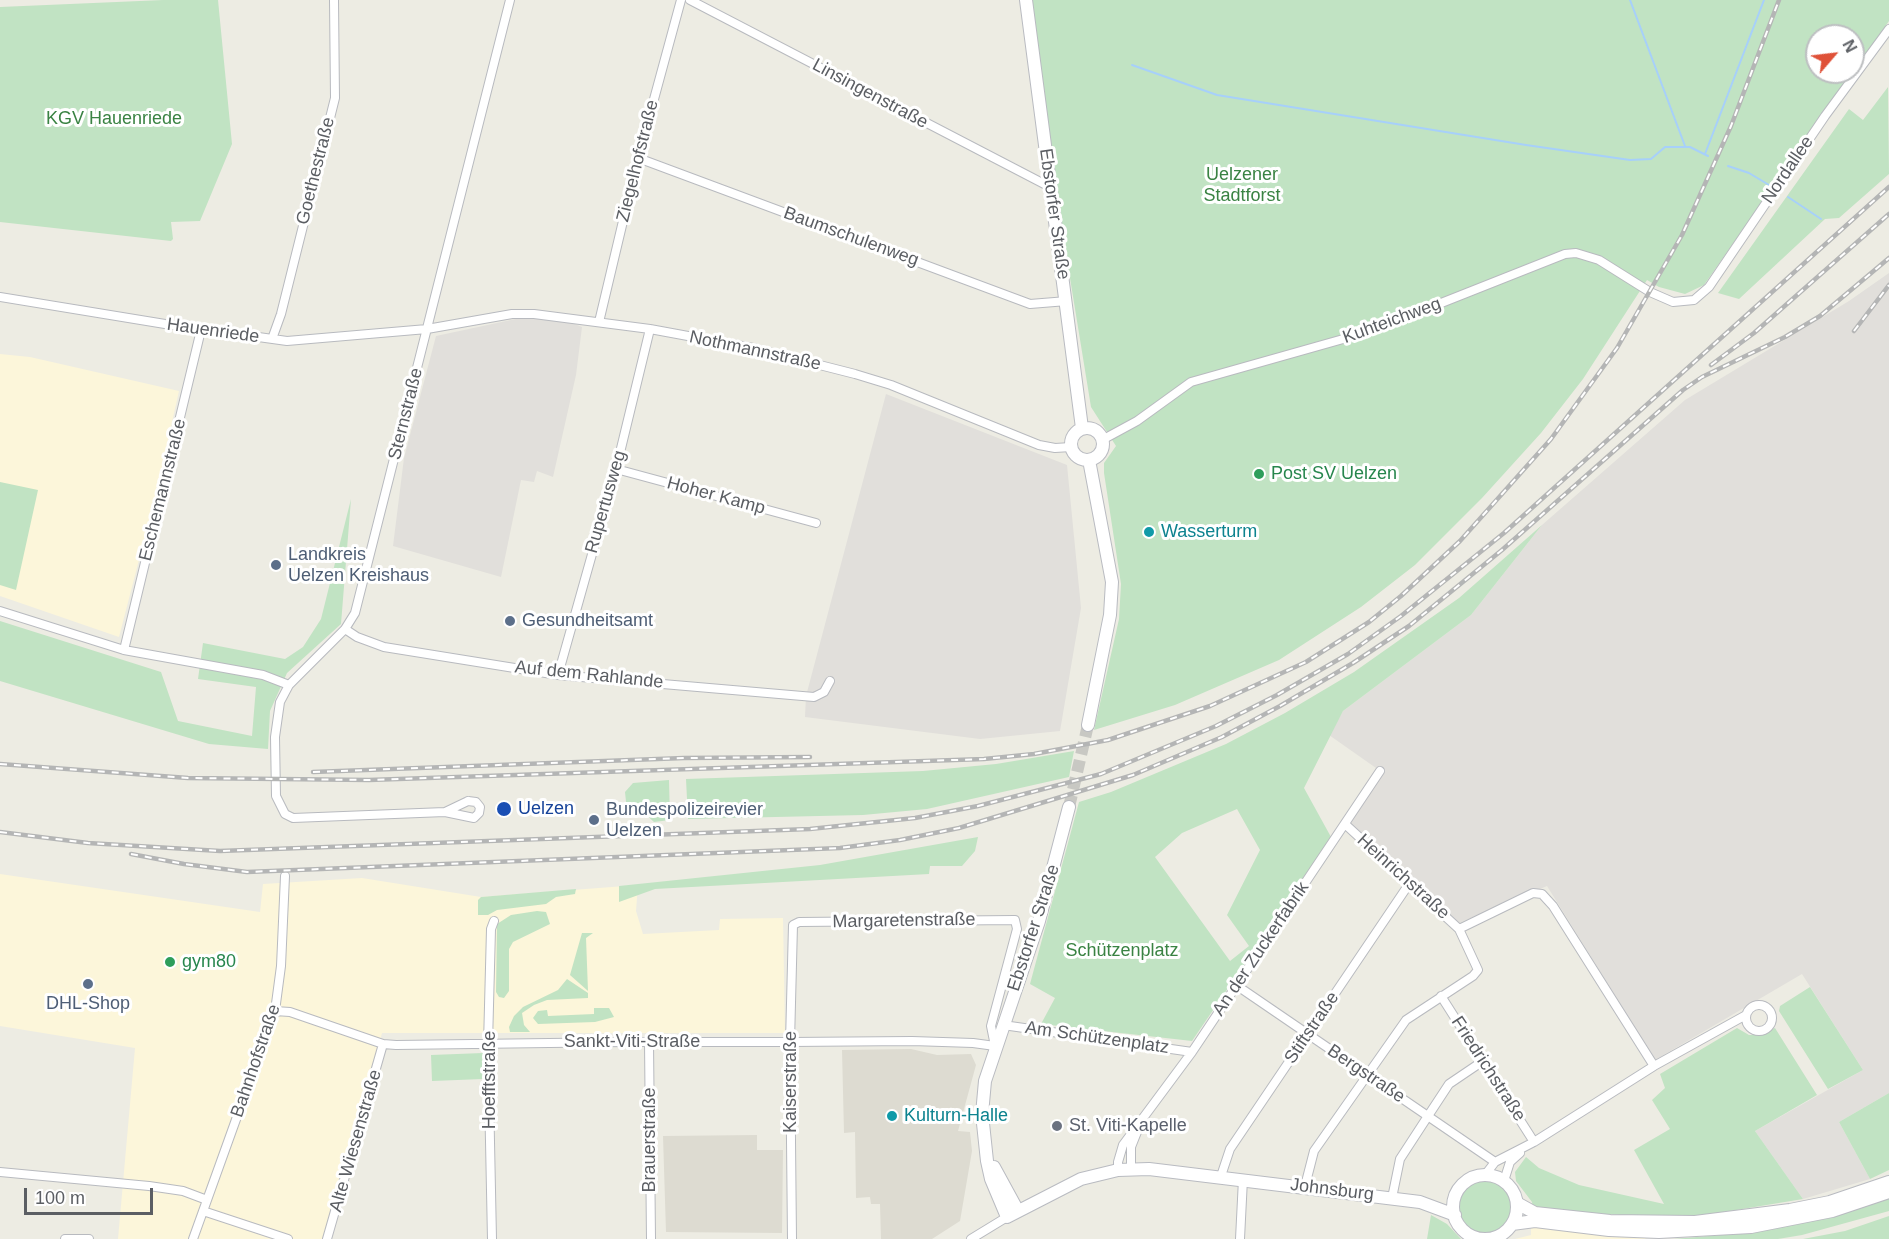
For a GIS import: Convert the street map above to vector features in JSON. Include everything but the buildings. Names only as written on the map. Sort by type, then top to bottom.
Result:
[{"type":"main road","name":"Ebstorfer Straße","points":[[1026,0],[1082,428]]},
{"type":"main road","points":[[1082,428],[1092,428],[1102,440],[1098,455],[1089,460],[1077,457],[1071,447],[1073,436],[1082,428]]},
{"type":"main road","points":[[1088,724],[1112,600],[1110,562],[1089,460]]},
{"type":"main road","name":"Ebstorfer Straße","points":[[1012,1214],[983,1133],[983,1096],[995,1046],[1040,921],[1069,807]]},
{"type":"main road","name":"Johnsburg","points":[[1012,1214],[1073,1182],[1124,1170],[1221,1176],[1305,1186],[1420,1202],[1455,1215]]},
{"type":"main road","points":[[1485,1175],[1504,1182],[1513,1191],[1517,1203],[1512,1224],[1497,1238],[1478,1238],[1466,1232],[1455,1215],[1455,1198],[1466,1181],[1485,1175]]},
{"type":"main road","points":[[1517,1203],[1529,1211],[1610,1221],[1695,1222],[1790,1210],[1830,1202],[1889,1182]]},
{"type":"main road","points":[[1512,1224],[1535,1221],[1609,1230],[1659,1232],[1751,1227],[1832,1210],[1889,1192]]},
{"type":"main road","name":"Johnsburg","points":[[1420,1202],[1455,1198]]},
{"type":"street","name":"Goethestraße","points":[[272,339],[281,314],[335,98],[334,0]]},
{"type":"street","name":"Sternstraße","points":[[445,812],[293,818],[285,814],[275,792],[275,737],[280,702],[289,685],[345,629],[355,613],[363,589],[510,0]]},
{"type":"street","name":"Ziegelhofstraße","points":[[599,322],[638,158],[681,0]]},
{"type":"street","name":"Linsingenstraße","points":[[690,0],[1050,187]]},
{"type":"street","name":"Nordallee","points":[[1683,302],[1703,295],[1825,116],[1889,29]]},
{"type":"street","name":"Baumschulenweg","points":[[638,158],[1030,304],[1067,301]]},
{"type":"street","name":"Kuhteichweg","points":[[1102,440],[1137,421],[1191,382],[1368,332],[1565,254],[1587,255],[1662,298],[1683,302]]},
{"type":"street","name":"Hauenriede","points":[[0,297],[201,330],[272,339],[303,340],[427,329]]},
{"type":"street","name":"Nothmannstraße","points":[[427,329],[512,314],[534,314],[650,329],[753,348],[855,374],[891,385],[1039,445],[1054,448],[1071,447]]},
{"type":"street","name":"Rupertusweg","points":[[558,675],[616,469],[650,329]]},
{"type":"street","name":"Eschemannstraße","points":[[124,650],[201,330]]},
{"type":"street","name":"Hoher Kamp","points":[[616,469],[816,523]]},
{"type":"street","points":[[0,611],[124,650],[263,675],[289,685]]},
{"type":"street","name":"Auf dem Rahlande","points":[[345,629],[357,637],[384,647],[558,675],[814,697],[824,692],[830,681]]},
{"type":"street","name":"An der Zuckerfabrik","points":[[1124,1170],[1139,1126],[1192,1052],[1380,771]]},
{"type":"street","name":"Heinrichstraße","points":[[1346,825],[1460,929],[1478,970],[1473,976],[1441,996]]},
{"type":"street","name":"Bahnhofstraße","points":[[193,1239],[275,1011],[281,966],[285,876]]},
{"type":"street","name":"Stiftstraße","points":[[1221,1176],[1230,1149],[1409,884]]},
{"type":"street","name":"Heinrichstraße","points":[[1460,929],[1533,893],[1542,894],[1553,906],[1654,1066]]},
{"type":"street","name":"Margaretenstraße","points":[[793,925],[799,922],[1015,920]]},
{"type":"street","name":"Ebstorfer Straße","points":[[995,1046],[991,1026],[1017,929],[1015,920]]},
{"type":"street","name":"Hoefftstraße","points":[[492,1239],[488,1044],[491,929],[494,921]]},
{"type":"street","name":"Kaiserstraße","points":[[792,1239],[790,1041],[793,925]]},
{"type":"street","name":"Bergstraße","points":[[1236,986],[1495,1162]]},
{"type":"street","points":[[1305,1186],[1314,1151],[1406,1020],[1441,996]]},
{"type":"street","name":"Friedrichstraße","points":[[1441,996],[1534,1142]]},
{"type":"street","points":[[1485,1175],[1495,1162],[1534,1142],[1654,1066],[1746,1015],[1753,1006],[1764,1006],[1774,1000]]},
{"type":"street","points":[[1746,1015],[1749,1028],[1762,1032],[1769,1027],[1772,1020],[1770,1012],[1764,1006]]},
{"type":"street","name":"Sankt-Viti-Straße","points":[[275,1011],[290,1012],[383,1044],[790,1041],[973,1043],[995,1046]]},
{"type":"street","name":"Am Schützenplatz","points":[[1003,1025],[1192,1052]]},
{"type":"street","name":"Brauerstraße","points":[[650,1042],[651,1239]]},
{"type":"street","name":"Alte Wiesenstraße","points":[[327,1239],[383,1044]]},
{"type":"street","points":[[1392,1198],[1400,1158],[1449,1084],[1483,1060]]},
{"type":"street","points":[[1504,1182],[1510,1162],[1534,1142]]},
{"type":"street","points":[[0,1172],[149,1186],[190,1193],[207,1200]]},
{"type":"street","points":[[1240,1239],[1243,1179]]},
{"type":"street","points":[[203,1211],[288,1239]]},
{"type":"street","points":[[971,1239],[1012,1214]]},
{"type":"street","points":[[64,1239],[89,1239]]},
{"type":"shaded area","points":[[1889,273],[1889,1093],[1839,1122],[1870,1179],[1803,1199],[1755,1131],[1863,1070],[1802,974],[1655,1060],[1547,886],[1459,923],[1344,817],[1376,768],[1329,735],[1343,711],[1471,615],[1542,525],[1685,400],[1849,301]]},
{"type":"shaded area","points":[[525,317],[570,322],[582,327],[576,375],[553,477],[537,471],[534,482],[521,480],[501,577],[393,546],[404,458],[436,336]]},
{"type":"shaded area","points":[[0,354],[30,357],[179,391],[155,498],[119,637],[0,596]]},
{"type":"shaded area","points":[[886,394],[1067,465],[1081,608],[1060,731],[980,739],[805,717],[806,696]]},
{"type":"shaded area","points":[[0,874],[260,912],[263,884],[362,878],[481,897],[638,885],[636,911],[643,934],[719,930],[720,919],[783,918],[785,1033],[382,1033],[328,1239],[118,1239],[135,1048],[0,1026]]},
{"type":"shaded area","points":[[911,1049],[937,1055],[971,1054],[976,1065],[958,1131],[970,1132],[972,1151],[960,1221],[932,1239],[881,1239],[880,1204],[871,1204],[870,1197],[856,1198],[855,1132],[844,1133],[842,1050]]},
{"type":"shaded area","points":[[757,1135],[757,1150],[783,1150],[782,1233],[666,1232],[663,1136]]},
{"type":"shaded area","points":[[1531,1226],[1642,1236],[1646,1239],[1515,1239],[1531,1235]]},
{"type":"green space","name":"KGV Hauenriede","points":[[218,0],[232,144],[200,221],[171,222],[173,239],[171,241],[0,222],[0,7]]},
{"type":"green space","name":"Uelzener Stadtforst","points":[[1032,0],[1889,0],[1889,21],[1865,55],[1865,24],[1805,24],[1805,84],[1845,84],[1704,285],[1685,294],[1659,287],[1647,280],[1583,379],[1541,433],[1482,498],[1415,565],[1361,607],[1279,660],[1175,705],[1094,730],[1119,619],[1121,584],[1104,473],[1104,463],[1116,446],[1091,407],[1055,186]]},
{"type":"green space","points":[[1888,87],[1889,174],[1839,218],[1825,219],[1739,299],[1718,293],[1849,109],[1863,120]]},
{"type":"green space","points":[[0,482],[38,490],[16,590],[0,585]]},
{"type":"green space","points":[[351,499],[341,624],[287,673],[270,711],[268,749],[209,744],[0,681],[0,621],[161,672],[178,721],[252,736],[256,687],[198,679],[203,643],[285,659],[303,647],[321,619]]},
{"type":"green space","name":"Schützenplatz","points":[[1542,525],[1471,615],[1343,711],[1304,788],[1331,837],[1192,1041],[1041,1024],[1055,998],[1030,984],[1079,802],[1111,792],[1226,744],[1285,713],[1354,672],[1459,598]],"holes":[[[1237,809],[1260,850],[1227,915],[1249,946],[1230,961],[1155,857],[1182,833]]]},
{"type":"green space","points":[[1074,751],[1069,777],[927,809],[863,815],[688,819],[686,779],[923,771],[996,764]]},
{"type":"green space","points":[[669,780],[670,820],[654,822],[642,811],[627,811],[625,792],[633,783]]},
{"type":"green space","points":[[978,837],[975,851],[962,866],[930,866],[929,874],[655,889],[619,902],[619,886],[820,865]]},
{"type":"green space","points":[[576,889],[575,894],[556,897],[546,904],[497,910],[488,915],[478,915],[478,900],[481,897]]},
{"type":"green space","points":[[546,912],[550,924],[513,942],[509,949],[509,991],[504,998],[499,997],[496,992],[497,924],[511,915]]},
{"type":"green space","points":[[582,933],[593,933],[586,938],[588,991],[570,975]]},
{"type":"green space","points":[[567,979],[588,993],[588,998],[547,1000],[534,1005],[522,1013],[524,1025],[530,1032],[510,1032],[509,1027],[514,1016],[523,1007],[558,990]]},
{"type":"green space","points":[[1810,987],[1863,1070],[1828,1089],[1779,1011],[1780,1006]]},
{"type":"green space","points":[[594,1008],[609,1008],[614,1017],[595,1022],[538,1024],[533,1018],[538,1011],[547,1010],[548,1016],[594,1014]]},
{"type":"green space","points":[[1737,1028],[1749,1035],[1759,1035],[1775,1028],[1817,1095],[1755,1131],[1803,1199],[1700,1216],[1649,1217],[1533,1209],[1532,1202],[1516,1181],[1515,1172],[1526,1157],[1539,1168],[1579,1185],[1664,1204],[1634,1150],[1670,1129],[1652,1100],[1665,1088],[1660,1074]]},
{"type":"green space","points":[[483,1053],[483,1079],[432,1081],[431,1055]]},
{"type":"green space","points":[[1889,1093],[1889,1170],[1870,1179],[1839,1122]]},
{"type":"green space","points":[[1485,1180],[1495,1182],[1504,1188],[1510,1197],[1512,1207],[1510,1217],[1504,1226],[1495,1232],[1485,1234],[1475,1232],[1466,1226],[1460,1217],[1458,1207],[1460,1197],[1466,1188],[1475,1182]]},
{"type":"green space","points":[[1889,1198],[1889,1211],[1802,1235],[1778,1239],[1674,1239],[1754,1232],[1798,1224]]},
{"type":"green space","points":[[1431,1215],[1447,1224],[1461,1239],[1427,1239]]},
{"type":"green space","points":[[1889,1216],[1889,1239],[1803,1239],[1845,1231]]},
{"type":"waterway","points":[[1630,0],[1685,146]]},
{"type":"waterway","points":[[1705,154],[1764,0]]},
{"type":"waterway","points":[[1132,65],[1217,95],[1526,145],[1630,160],[1651,159],[1665,147],[1690,147],[1708,156]]},
{"type":"waterway","points":[[1728,166],[1749,173],[1769,185]]},
{"type":"waterway","points":[[1788,197],[1821,219]]},
{"type":"tunnel","points":[[1069,807],[1088,725]]},
{"type":"railway","points":[[0,764],[188,778],[369,780],[984,759],[1034,754],[1108,740],[1210,706],[1306,662],[1369,622],[1401,596],[1460,541],[1551,439],[1617,348],[1682,235],[1731,126],[1779,0]]},
{"type":"railway","points":[[0,832],[88,843],[220,851],[810,829],[915,818],[978,806],[1101,774],[1216,726],[1277,695],[1348,654],[1401,616],[1504,533],[1889,187]]},
{"type":"railway","points":[[1711,365],[1754,333],[1889,214]]},
{"type":"railway","points":[[131,854],[247,872],[840,848],[900,840],[959,828],[1133,775],[1222,737],[1280,706],[1353,663],[1409,626],[1502,550],[1683,390],[1702,377],[1785,337],[1820,316],[1889,258]]},
{"type":"railway","points":[[1854,331],[1889,285]]},
{"type":"railway","points":[[313,772],[684,758],[810,757]]},
{"type":"place","name":"Post SV Uelzen","points":[[1259,474]]},
{"type":"place","name":"Wasserturm","points":[[1149,532]]},
{"type":"place","name":"Landkreis Uelzen Kreishaus","points":[[276,565]]},
{"type":"place","name":"Gesundheitsamt","points":[[510,621]]},
{"type":"place","name":"Uelzen","points":[[504,809]]},
{"type":"place","name":"Bundespolizeirevier Uelzen","points":[[594,820]]},
{"type":"place","name":"gym80","points":[[170,962]]},
{"type":"place","name":"DHL-Shop","points":[[88,984]]},
{"type":"place","name":"Kulturn-Halle","points":[[892,1116]]},
{"type":"place","name":"St. Viti-Kapelle","points":[[1057,1126]]}]
